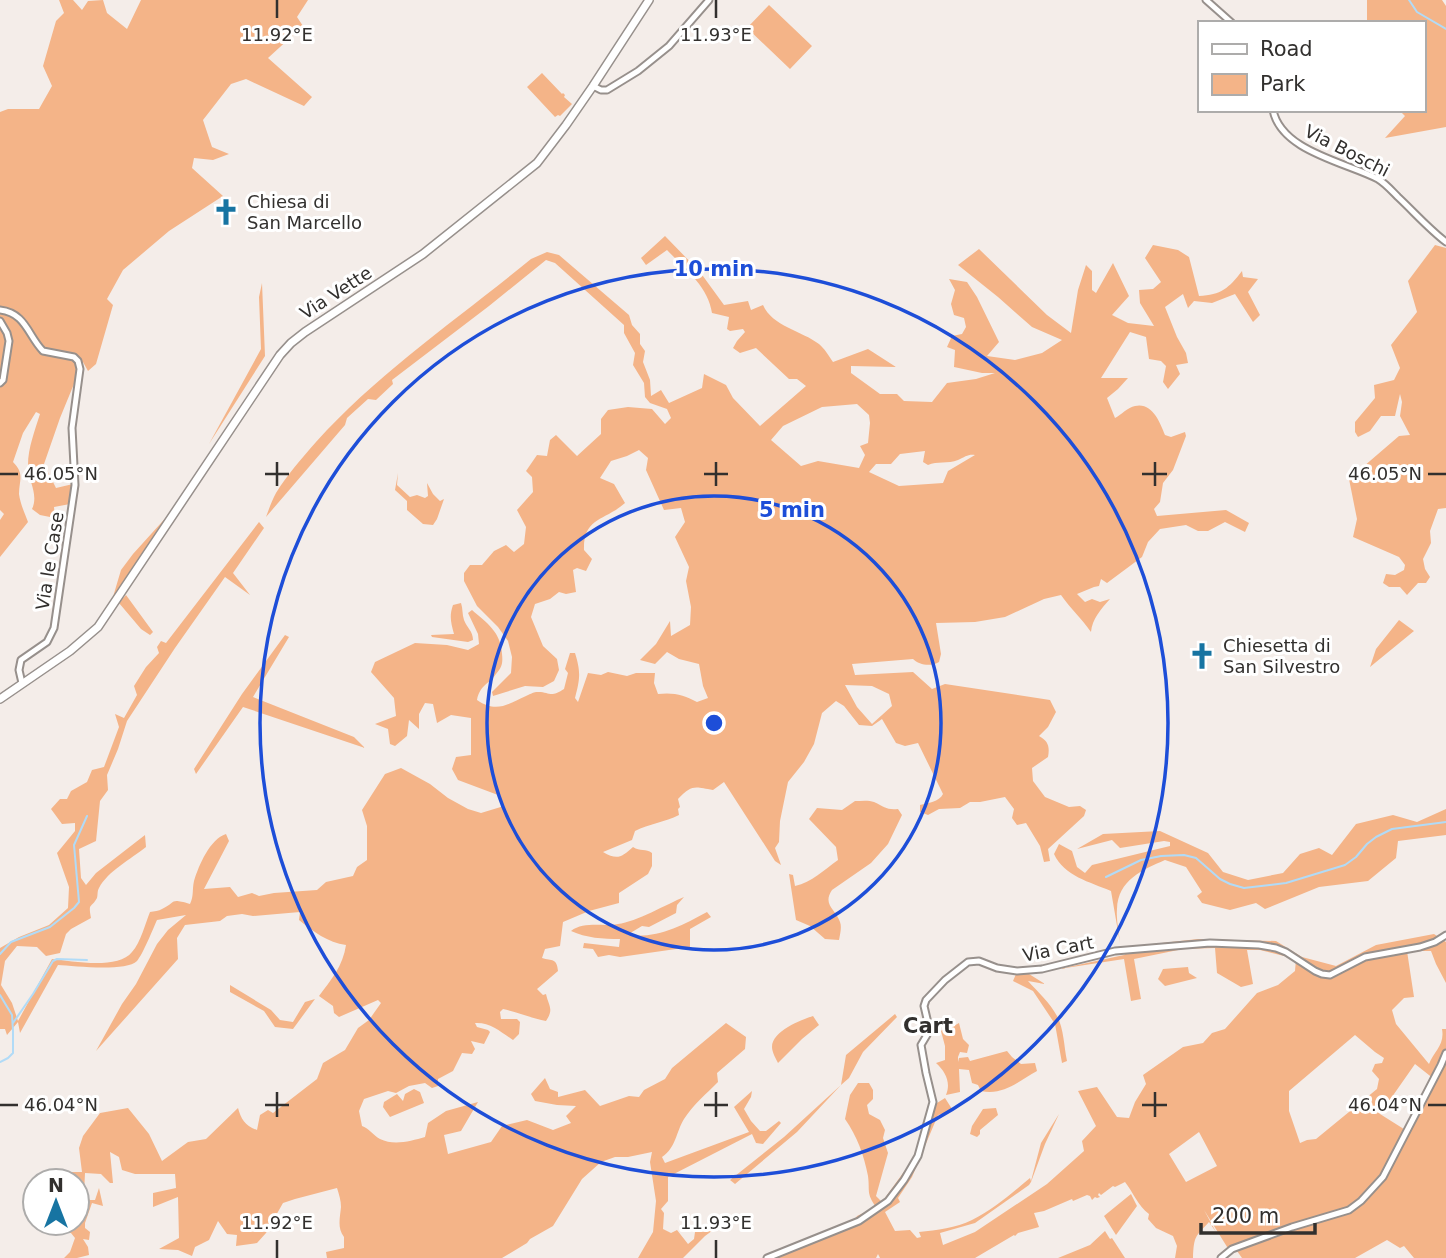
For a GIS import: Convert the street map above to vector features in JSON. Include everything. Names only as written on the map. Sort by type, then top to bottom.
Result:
[{"type":"main road","name":"Via Vette","points":[[0,699],[76,646],[105,619],[280,355],[291,343],[423,254],[537,163],[593,86],[649,0]]},
{"type":"street","points":[[593,86],[599,90],[607,90],[638,71],[669,46],[709,0]]},
{"type":"street","points":[[1206,0],[1229,21]]},
{"type":"street","name":"Via Boschi","points":[[1273,112],[1275,121],[1284,133],[1312,151],[1380,180],[1446,242]]},
{"type":"street","name":"Via le Case","points":[[0,310],[9,312],[26,324],[43,351],[74,357],[78,360],[80,369],[72,428],[75,485],[54,628],[47,642],[21,660],[19,670],[22,683]]},
{"type":"street","points":[[0,321],[9,341],[3,380],[0,383]]},
{"type":"street","name":"Via Cart","points":[[767,1258],[859,1221],[888,1201],[904,1181],[918,1156],[933,1102],[921,1045],[927,1035],[928,1023],[924,1006],[926,1000],[945,981],[968,962],[979,961],[1017,971],[1042,969],[1115,951],[1210,943],[1276,948],[1322,974],[1330,975],[1365,957],[1420,947],[1446,935]]},
{"type":"street","points":[[1221,1258],[1232,1249],[1349,1210],[1361,1201],[1383,1177],[1446,1053]]},
{"type":"green space","points":[[59,0],[73,0],[82,10],[88,1],[103,0],[107,13],[127,29],[141,0],[308,0],[297,17],[303,26],[268,58],[312,97],[304,106],[246,79],[231,84],[203,120],[212,147],[229,154],[213,160],[194,158],[192,168],[223,196],[169,231],[123,270],[107,299],[113,305],[96,364],[88,371],[83,362],[44,464],[56,488],[73,484],[70,504],[54,507],[55,518],[40,515],[32,509],[34,493],[28,465],[30,446],[40,414],[36,412],[23,433],[13,462],[20,474],[19,494],[28,522],[0,557],[0,520],[4,514],[0,510],[0,112],[8,109],[39,109],[52,86],[43,66],[56,21],[64,13]]},
{"type":"green space","points":[[1367,0],[1442,0],[1446,6],[1446,127],[1385,138],[1405,116],[1401,112],[1425,112],[1425,21],[1367,21]]},
{"type":"green space","points":[[769,5],[812,46],[790,69],[747,28]]},
{"type":"green space","points":[[542,73],[572,104],[560,116],[555,117],[527,87]]},
{"type":"green space","points":[[665,236],[700,272],[724,305],[748,301],[751,310],[763,305],[780,323],[819,344],[833,362],[868,349],[896,367],[851,366],[851,373],[880,394],[897,394],[904,401],[932,402],[947,383],[995,373],[954,367],[955,350],[947,347],[952,336],[962,334],[966,327],[964,318],[954,315],[951,304],[955,290],[949,279],[967,282],[977,297],[999,342],[987,356],[1015,360],[1042,353],[1062,340],[1032,327],[958,265],[979,249],[1047,315],[1071,333],[1078,290],[1086,265],[1092,271],[1092,290],[1096,293],[1113,263],[1129,296],[1112,315],[1128,323],[1154,326],[1140,303],[1139,290],[1153,289],[1161,282],[1145,258],[1153,245],[1178,250],[1189,257],[1199,296],[1224,290],[1242,271],[1243,277],[1258,279],[1248,292],[1260,315],[1253,322],[1235,294],[1212,303],[1194,301],[1188,308],[1183,294],[1165,307],[1188,363],[1176,365],[1180,374],[1168,389],[1163,382],[1166,366],[1161,361],[1149,359],[1146,337],[1130,332],[1101,378],[1128,378],[1107,398],[1115,418],[1135,406],[1146,407],[1161,424],[1165,435],[1171,437],[1185,432],[1186,436],[1173,470],[1163,483],[1160,502],[1154,509],[1157,516],[1226,510],[1249,523],[1245,532],[1225,522],[1208,531],[1198,531],[1186,525],[1160,529],[1148,542],[1142,557],[1107,583],[1101,579],[1099,586],[1077,594],[1085,602],[1092,599],[1100,602],[1110,599],[1095,618],[1091,632],[1061,595],[1044,599],[1005,617],[975,622],[936,623],[941,654],[936,664],[925,665],[913,659],[852,664],[855,675],[913,672],[932,689],[945,684],[1050,700],[1056,712],[1048,727],[1039,736],[1048,744],[1048,757],[1032,768],[1033,781],[1045,797],[1069,807],[1080,806],[1086,810],[1084,816],[1048,849],[1050,861],[1044,862],[1040,846],[1026,823],[1017,825],[1012,818],[1014,809],[1005,797],[970,802],[960,808],[939,809],[928,815],[920,812],[920,805],[936,800],[943,794],[918,743],[905,746],[896,743],[882,719],[872,726],[859,725],[844,706],[836,701],[822,713],[814,744],[788,782],[780,821],[779,842],[775,848],[781,865],[775,861],[724,782],[713,790],[690,789],[678,799],[679,815],[635,831],[632,840],[603,852],[615,857],[622,856],[633,847],[647,851],[652,853],[652,866],[648,874],[619,893],[619,903],[563,922],[560,946],[545,949],[542,958],[555,962],[558,971],[537,989],[543,995],[546,994],[550,1014],[546,1021],[503,1009],[500,1012],[501,1019],[517,1019],[520,1022],[519,1034],[513,1040],[490,1026],[475,1023],[477,1027],[490,1032],[484,1044],[471,1041],[475,1049],[472,1054],[462,1053],[453,1071],[438,1079],[438,1086],[432,1088],[425,1083],[409,1086],[396,1093],[388,1091],[364,1099],[359,1111],[362,1126],[380,1139],[397,1142],[425,1137],[428,1123],[446,1111],[478,1102],[461,1131],[444,1135],[448,1154],[491,1142],[502,1126],[527,1120],[553,1130],[571,1123],[566,1116],[576,1106],[535,1101],[531,1094],[545,1078],[550,1089],[558,1092],[558,1097],[585,1090],[600,1106],[629,1096],[639,1097],[644,1090],[665,1079],[672,1068],[726,1023],[746,1037],[745,1049],[717,1073],[718,1082],[688,1114],[673,1144],[662,1157],[665,1163],[749,1132],[734,1107],[752,1091],[744,1109],[760,1131],[766,1131],[779,1121],[781,1123],[763,1144],[756,1143],[752,1134],[668,1177],[668,1201],[661,1209],[664,1213],[663,1229],[671,1233],[677,1230],[688,1244],[694,1239],[695,1232],[720,1225],[683,1258],[638,1258],[653,1232],[656,1201],[650,1162],[652,1152],[615,1157],[601,1162],[582,1179],[553,1226],[502,1258],[327,1258],[326,1252],[344,1248],[340,1226],[341,1202],[337,1188],[283,1203],[257,1243],[236,1246],[237,1235],[227,1234],[218,1221],[209,1240],[195,1247],[192,1256],[178,1250],[159,1249],[179,1238],[178,1197],[153,1207],[153,1193],[176,1188],[175,1174],[135,1174],[122,1170],[119,1157],[110,1152],[113,1183],[101,1174],[91,1173],[91,1167],[81,1167],[79,1148],[83,1136],[100,1113],[128,1108],[149,1134],[162,1161],[188,1142],[206,1139],[238,1108],[244,1122],[257,1130],[260,1115],[268,1110],[273,1113],[317,1079],[323,1063],[345,1050],[358,1028],[369,1020],[381,1003],[378,1000],[339,1017],[334,1013],[333,1006],[319,996],[339,966],[346,945],[327,939],[310,928],[299,920],[300,912],[227,916],[220,921],[185,925],[177,938],[178,959],[96,1051],[157,944],[168,930],[186,915],[157,920],[139,958],[131,964],[99,968],[58,965],[20,1033],[18,1022],[7,1035],[5,1029],[0,1029],[0,948],[49,925],[68,908],[69,887],[57,853],[75,831],[75,823],[62,824],[51,809],[60,799],[67,799],[71,791],[87,782],[92,770],[104,767],[119,727],[115,714],[124,718],[137,695],[134,686],[159,653],[157,647],[161,641],[166,643],[259,522],[264,528],[233,573],[250,595],[225,577],[127,721],[107,775],[108,790],[100,801],[96,841],[79,849],[81,878],[86,885],[96,873],[145,835],[146,847],[103,882],[90,908],[91,918],[66,934],[60,953],[46,956],[37,947],[17,946],[5,961],[1,985],[12,1003],[18,1021],[52,959],[106,963],[125,958],[138,943],[150,912],[161,910],[176,901],[190,904],[194,881],[202,860],[215,841],[226,834],[229,841],[204,889],[230,887],[238,897],[252,893],[259,896],[317,890],[326,882],[353,876],[357,867],[367,860],[367,826],[362,810],[385,774],[401,768],[468,809],[481,813],[504,806],[498,795],[458,780],[452,769],[456,757],[471,755],[471,718],[451,715],[437,723],[433,704],[425,703],[419,714],[419,729],[409,720],[407,736],[395,746],[390,744],[388,729],[375,724],[396,716],[394,698],[371,672],[375,662],[415,643],[447,645],[468,650],[479,644],[478,634],[468,613],[472,610],[492,629],[501,646],[501,667],[478,695],[477,700],[484,704],[496,707],[535,692],[559,692],[564,689],[568,673],[565,669],[570,653],[575,653],[579,671],[575,698],[578,702],[588,673],[601,675],[608,672],[627,676],[655,673],[654,683],[658,694],[679,695],[697,702],[708,698],[699,664],[679,659],[667,652],[655,664],[640,660],[656,644],[670,621],[671,636],[690,625],[691,607],[686,581],[689,567],[675,537],[685,522],[681,508],[664,510],[646,470],[648,458],[639,450],[611,461],[600,478],[614,484],[625,503],[591,525],[587,531],[584,550],[592,559],[586,571],[577,568],[573,570],[576,592],[559,592],[550,599],[535,604],[531,617],[543,646],[557,659],[559,670],[554,681],[543,687],[525,686],[493,696],[492,692],[511,673],[512,657],[508,641],[477,606],[464,581],[464,573],[470,565],[482,565],[494,551],[506,545],[514,552],[524,544],[526,527],[517,510],[533,492],[532,477],[526,471],[537,455],[547,456],[550,440],[556,435],[577,456],[601,434],[601,419],[608,410],[628,407],[652,409],[665,424],[671,418],[667,409],[650,403],[645,397],[644,383],[633,365],[635,353],[624,333],[624,325],[555,263],[546,260],[392,380],[393,384],[376,400],[368,399],[347,418],[345,425],[266,517],[285,480],[340,416],[420,347],[531,259],[547,252],[559,255],[629,315],[632,325],[640,334],[640,344],[645,351],[643,362],[650,380],[651,396],[661,390],[669,403],[702,388],[704,374],[726,385],[733,398],[760,426],[806,386],[797,379],[789,379],[756,348],[740,353],[733,348],[745,332],[743,329],[727,329],[729,317],[712,313],[701,286],[667,250],[646,265],[641,258]],"holes":[[[857,404],[869,415],[868,443],[860,446],[865,455],[859,468],[818,461],[801,466],[771,440],[783,426],[822,407]],[[925,451],[923,462],[928,465],[975,455],[948,471],[943,483],[899,486],[869,472],[876,464],[891,464],[900,454]],[[845,685],[872,686],[889,694],[892,706],[872,724],[857,707]]]},
{"type":"green space","points":[[1435,245],[1446,248],[1446,508],[1438,509],[1430,531],[1431,543],[1423,559],[1430,577],[1426,583],[1418,583],[1407,595],[1400,587],[1389,587],[1383,583],[1386,574],[1395,575],[1404,570],[1405,565],[1399,557],[1353,537],[1357,519],[1349,479],[1399,436],[1410,435],[1400,416],[1400,394],[1395,416],[1381,416],[1370,431],[1358,437],[1355,422],[1375,398],[1374,385],[1394,380],[1400,368],[1391,345],[1417,312],[1408,281]]},
{"type":"green space","points":[[262,283],[265,356],[209,444],[261,349],[259,297]]},
{"type":"green space","points":[[398,473],[397,485],[410,497],[428,496],[427,483],[440,501],[444,499],[433,525],[423,524],[407,510],[407,501],[395,490]]},
{"type":"green space","points":[[180,502],[110,607],[121,570]]},
{"type":"green space","points":[[126,595],[153,632],[150,635],[141,629],[119,603]]},
{"type":"green space","points":[[461,603],[464,620],[473,640],[468,642],[432,637],[431,635],[454,634],[452,609],[453,605]]},
{"type":"green space","points":[[1399,620],[1414,631],[1370,667],[1376,649]]},
{"type":"green space","points":[[285,635],[289,637],[253,697],[354,737],[365,748],[243,707],[196,774],[194,769],[242,694]]},
{"type":"green space","points":[[855,801],[872,801],[888,809],[898,809],[902,815],[888,844],[871,863],[832,890],[828,900],[840,922],[841,931],[839,940],[825,939],[810,926],[796,920],[789,874],[793,875],[795,886],[812,879],[838,860],[836,847],[809,819],[817,808],[842,810]]},
{"type":"green space","points":[[1446,809],[1446,835],[1398,841],[1396,858],[1368,881],[1319,887],[1265,909],[1256,903],[1230,910],[1202,903],[1197,896],[1202,892],[1186,867],[1165,860],[1133,877],[1122,891],[1118,899],[1117,913],[1120,943],[1111,891],[1071,873],[1058,862],[1054,854],[1059,844],[1072,851],[1077,867],[1085,873],[1092,865],[1170,846],[1170,842],[1164,841],[1120,848],[1112,840],[1077,849],[1103,834],[1160,831],[1208,853],[1223,872],[1248,880],[1283,873],[1300,854],[1319,848],[1332,855],[1356,824],[1393,815],[1417,822]]},
{"type":"green space","points":[[684,897],[677,905],[676,913],[627,935],[659,933],[707,912],[711,917],[690,929],[690,947],[620,957],[598,957],[593,949],[583,948],[584,943],[619,947],[620,939],[595,938],[571,931],[588,925],[625,923]]},
{"type":"green space","points":[[1434,934],[1446,942],[1446,983],[1431,951],[1407,951],[1414,997],[1404,998],[1392,1010],[1396,1024],[1429,1064],[1441,1044],[1442,1029],[1446,1029],[1446,1258],[1414,1258],[1404,1246],[1400,1248],[1387,1240],[1355,1258],[1242,1258],[1237,1251],[1243,1246],[1356,1208],[1378,1185],[1349,1210],[1229,1250],[1204,1210],[1216,1232],[1209,1222],[1196,1237],[1193,1258],[1175,1258],[1177,1246],[1173,1236],[1156,1228],[1148,1219],[1149,1214],[1125,1182],[1113,1186],[1101,1195],[1099,1193],[1100,1197],[1092,1200],[1087,1195],[1034,1213],[1039,1227],[1018,1233],[975,1258],[880,1258],[878,1254],[876,1258],[774,1258],[849,1227],[857,1216],[876,1207],[870,1195],[862,1153],[845,1119],[850,1095],[858,1083],[869,1083],[873,1090],[873,1099],[867,1105],[869,1114],[880,1120],[885,1130],[883,1138],[888,1153],[876,1196],[882,1202],[917,1150],[929,1108],[945,1098],[952,1109],[938,1115],[912,1177],[898,1198],[900,1202],[885,1212],[895,1231],[910,1230],[917,1238],[921,1237],[919,1232],[953,1227],[980,1216],[1030,1178],[1031,1181],[1041,1143],[1059,1114],[1045,1144],[1031,1182],[1029,1185],[975,1223],[940,1233],[943,1245],[975,1232],[1047,1184],[1084,1151],[1082,1141],[1096,1126],[1078,1091],[1097,1087],[1117,1117],[1129,1118],[1146,1084],[1143,1075],[1183,1047],[1203,1043],[1212,1033],[1225,1029],[1257,993],[1278,985],[1295,971],[1296,959],[1260,950],[1247,950],[1253,984],[1241,987],[1217,973],[1215,948],[1183,949],[1134,959],[1141,999],[1131,1001],[1124,959],[1059,969],[1124,955],[1135,946],[1198,939],[1276,941],[1302,957],[1336,966],[1376,945]],"holes":[[[1355,1035],[1384,1058],[1382,1063],[1375,1064],[1372,1071],[1379,1079],[1377,1089],[1316,1139],[1300,1143],[1289,1111],[1289,1091]],[[1415,1064],[1434,1079],[1407,1131],[1380,1114]],[[1199,1132],[1217,1166],[1186,1182],[1169,1154]]]},
{"type":"green space","points":[[1188,967],[1189,973],[1197,978],[1165,986],[1158,979],[1163,969]]},
{"type":"green space","points":[[1016,974],[1029,974],[1045,984],[1028,981],[1057,1016],[1067,1061],[1062,1063],[1055,1024],[1033,991],[1013,981]]},
{"type":"green space","points":[[230,985],[271,1010],[280,1020],[293,1022],[305,1002],[315,999],[293,1029],[275,1027],[264,1011],[230,992]]},
{"type":"green space","points":[[895,1014],[897,1017],[863,1052],[849,1078],[841,1085],[846,1055]]},
{"type":"green space","points":[[813,1016],[819,1025],[778,1063],[773,1053],[773,1041],[788,1027]]},
{"type":"green space","points":[[959,1023],[963,1039],[969,1045],[967,1053],[960,1052],[958,1062],[959,1058],[968,1057],[970,1061],[1007,1051],[1021,1064],[1035,1063],[1037,1071],[1010,1087],[989,1092],[981,1091],[978,1085],[972,1083],[969,1070],[959,1069],[960,1092],[946,1095],[947,1078],[936,1063],[945,1060],[941,1031],[946,1026],[950,1028]]},
{"type":"green space","points":[[841,1085],[797,1132],[735,1184],[730,1180],[784,1137]]},
{"type":"green space","points":[[414,1089],[420,1092],[424,1103],[390,1117],[383,1107],[384,1102],[397,1094],[403,1101],[405,1094]]},
{"type":"green space","points":[[996,1108],[998,1115],[980,1130],[977,1137],[970,1134],[983,1109]]},
{"type":"green space","points":[[99,1188],[103,1206],[92,1203],[91,1206],[91,1200],[95,1200]]},
{"type":"green space","points":[[1131,1194],[1137,1206],[1116,1235],[1104,1216]]},
{"type":"green space","points":[[1105,1231],[1125,1258],[1058,1258],[1090,1245]]},
{"type":"green space","points":[[89,1237],[89,1240],[83,1239],[89,1255],[64,1258],[70,1252],[75,1238]]},
{"type":"waterway","points":[[1409,0],[1417,12],[1446,29]]},
{"type":"waterway","points":[[0,954],[11,942],[50,927],[79,902],[74,845],[87,816]]},
{"type":"waterway","points":[[1106,877],[1141,860],[1184,855],[1196,858],[1220,879],[1244,888],[1286,883],[1345,865],[1376,837],[1392,829],[1446,822]]},
{"type":"waterway","points":[[13,1023],[53,961],[87,960]]},
{"type":"waterway","points":[[0,995],[12,1015],[13,1031],[13,1053],[0,1062]]},
{"type":"place","name":"Chiesa di San Marcello","points":[[226,212]]},
{"type":"place","name":"Chiesetta di San Silvestro","points":[[1202,656]]},
{"type":"district","name":"Cart","points":[[928,1026]]}]
